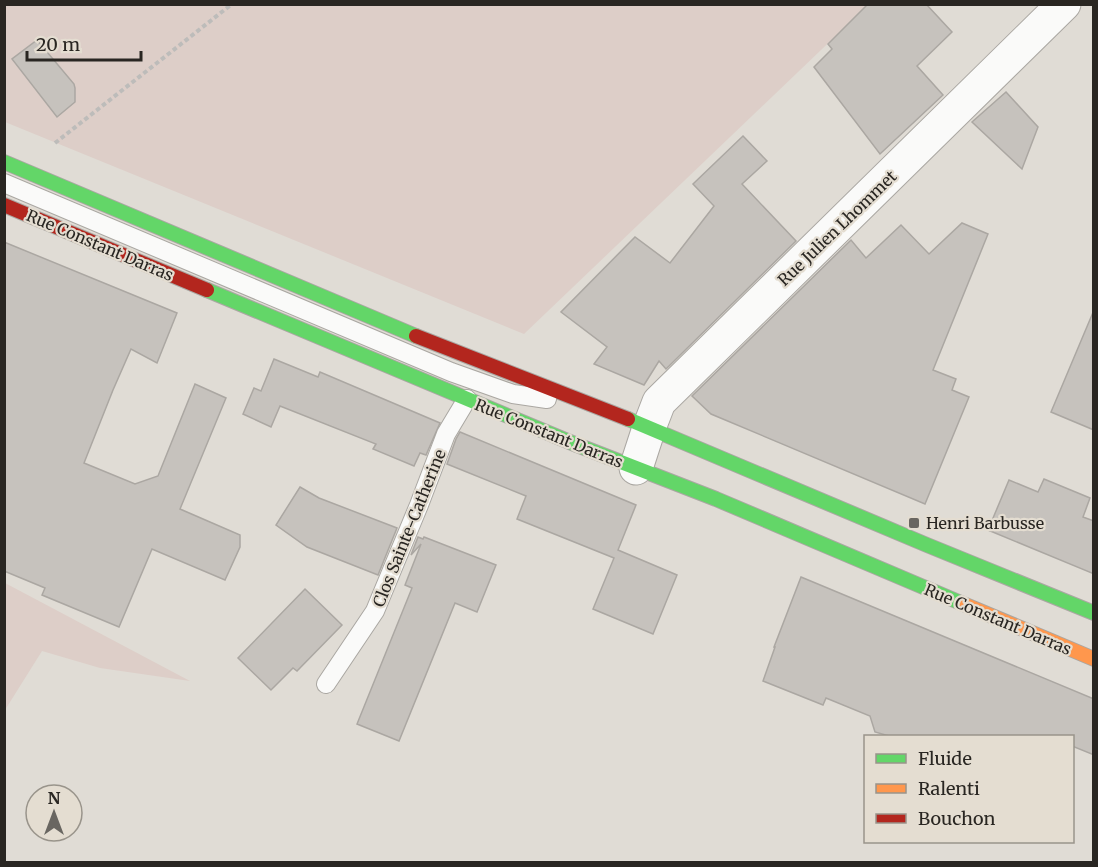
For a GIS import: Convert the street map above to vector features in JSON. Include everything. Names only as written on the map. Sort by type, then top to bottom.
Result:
[{"type":"main road","points":[[4,162],[450,350],[649,428],[1094,613]]},
{"type":"main road","name":"Rue Constant Darras","points":[[4,205],[467,399],[716,499],[1094,659]]},
{"type":"street","name":"Rue Julien Lhommet","points":[[636,468],[659,402],[1064,4]]},
{"type":"lane","points":[[4,183],[451,372],[513,394],[544,399],[573,397]]},
{"type":"lane","name":"Clos Sainte-Catherine","points":[[326,684],[375,611],[446,434],[467,399]]},
{"type":"path","points":[[21,170],[232,4]]},
{"type":"shaded area","points":[[4,5],[868,5],[524,334],[5,122]]},
{"type":"shaded area","points":[[5,583],[190,681],[100,668],[42,651],[5,710]]},
{"type":"building","points":[[868,4],[926,4],[952,32],[917,66],[943,95],[880,154],[814,67],[832,49],[828,44]]},
{"type":"building","points":[[37,40],[74,84],[75,102],[57,117],[12,59]]},
{"type":"building","points":[[1006,92],[1038,127],[1022,169],[972,122]]},
{"type":"building","points":[[743,136],[767,161],[742,184],[796,241],[666,369],[659,361],[644,385],[594,364],[607,347],[561,312],[635,237],[670,263],[714,206],[693,184]]},
{"type":"building","points":[[962,223],[988,234],[933,370],[956,379],[952,390],[969,397],[925,504],[711,414],[692,396],[851,240],[866,258],[901,225],[929,254]]},
{"type":"building","points":[[4,242],[177,313],[157,363],[131,349],[84,463],[135,484],[158,476],[195,384],[226,398],[180,509],[240,535],[240,547],[225,580],[152,549],[119,627],[42,595],[45,588],[4,571]]},
{"type":"building","points":[[1094,310],[1094,430],[1051,412]]},
{"type":"building","points":[[274,359],[318,377],[320,372],[440,423],[426,455],[420,453],[414,466],[373,449],[376,444],[280,406],[271,427],[243,414],[254,388],[261,391]]},
{"type":"building","points":[[460,432],[636,505],[618,550],[677,575],[653,634],[593,609],[614,558],[517,519],[526,496],[447,464]]},
{"type":"building","points":[[1044,479],[1090,498],[1083,517],[1094,521],[1094,574],[988,530],[1009,480],[1038,492]]},
{"type":"building","points":[[300,487],[319,498],[397,528],[378,575],[307,547],[276,525]]},
{"type":"building","points":[[418,537],[423,539],[424,537],[496,565],[477,612],[455,603],[399,741],[357,724],[412,588],[405,585],[421,544],[411,555]]},
{"type":"building","points":[[801,577],[1094,699],[1094,755],[1074,747],[1074,735],[886,735],[875,732],[870,716],[826,698],[823,705],[763,681]]},
{"type":"building","points":[[305,589],[342,625],[297,671],[293,668],[271,690],[238,658]]},
{"type":"traffic: fast","points":[[4,162],[416,336]]},
{"type":"traffic: fast","points":[[207,290],[577,445],[716,499],[961,603]]},
{"type":"traffic: fast","points":[[628,419],[1094,613]]},
{"type":"traffic: slow","points":[[961,603],[1094,659]]},
{"type":"traffic: jam","points":[[4,205],[207,290]]},
{"type":"traffic: jam","points":[[416,336],[628,419]]},
{"type":"place","name":"Henri Barbusse","points":[[914,523]]}]
